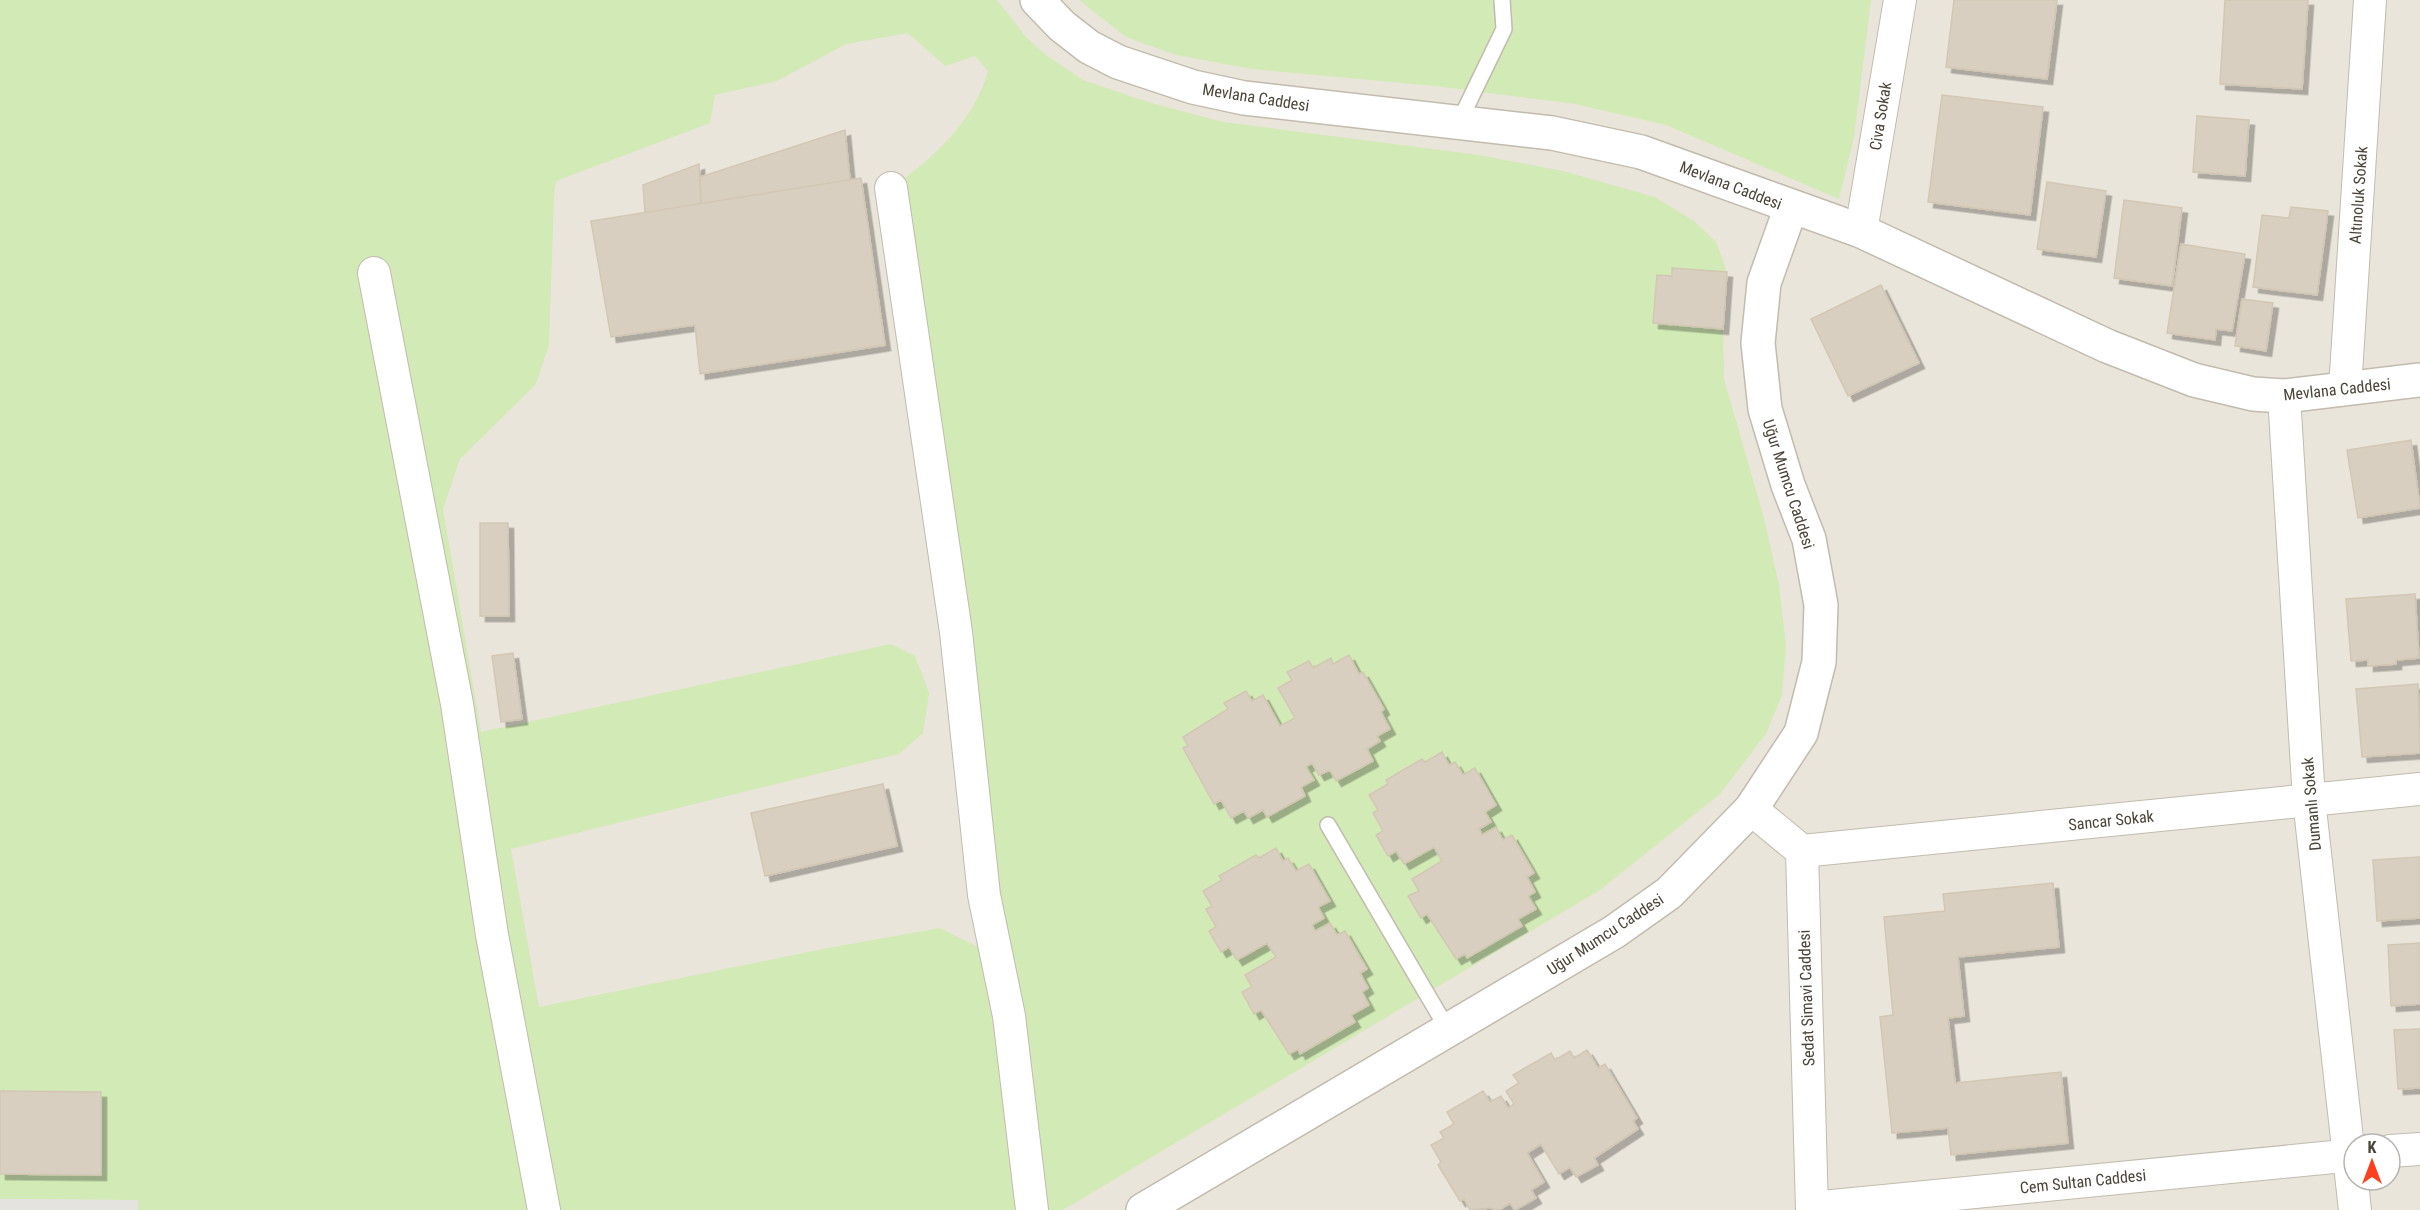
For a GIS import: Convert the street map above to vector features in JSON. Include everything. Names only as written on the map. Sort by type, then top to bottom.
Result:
[{"type":"street","name":"Mevlana Caddesi","points":[[1037,0],[1062,26],[1089,47],[1119,62],[1193,87],[1244,98],[1552,133],[1641,152],[1861,231],[2107,346],[2194,380],[2253,394],[2284,396],[2420,380]]},
{"type":"street","name":"Civa Sokak","points":[[1861,231],[1900,0]]},
{"type":"street","name":"Altınoluk Sokak","points":[[2345,389],[2370,0]]},
{"type":"street","points":[[891,188],[956,632],[984,895],[1009,1016],[1032,1210]]},
{"type":"street","name":"Uğur Mumcu Caddesi","points":[[1143,1210],[1614,932],[1669,893],[1751,809],[1801,733],[1819,662],[1821,605],[1811,550],[1765,409],[1758,343],[1764,283],[1791,207]]},
{"type":"street","points":[[374,273],[457,704],[492,935],[544,1210]]},
{"type":"street","name":"Dumanlı Sokak","points":[[2284,396],[2309,800],[2348,1132]]},
{"type":"street","name":"Sancar Sokak","points":[[1802,851],[2420,789]]},
{"type":"street","points":[[1751,809],[1802,851]]},
{"type":"street","name":"Sedat Simavi Caddesi","points":[[1802,851],[1812,1209]]},
{"type":"street","points":[[2402,1151],[2420,1149]]},
{"type":"street","name":"Cem Sultan Caddesi","points":[[1812,1209],[2342,1156]]},
{"type":"street","name":"Dumanlı Sokak","points":[[2354,1192],[2355,1210]]},
{"type":"lane","points":[[1459,122],[1504,29],[1502,0]]},
{"type":"lane","points":[[1328,825],[1448,1030]]},
{"type":"shaded area","points":[[0,0],[2420,0],[2420,1210],[0,1210]]},
{"type":"shaded area","points":[[0,1199],[138,1200],[138,1210],[0,1210]]},
{"type":"green space","points":[[0,0],[997,0],[1027,38],[1046,55],[1083,80],[1148,102],[1223,122],[1479,155],[1563,171],[1655,197],[1694,221],[1716,242],[1727,272],[1723,329],[1724,379],[1764,518],[1779,585],[1786,646],[1782,695],[1766,734],[1720,794],[1600,890],[1063,1210],[138,1210],[137,1200],[0,1199]],"holes":[[[908,33],[945,66],[975,56],[988,71],[973,106],[950,137],[922,165],[891,188],[996,956],[940,928],[828,948],[539,1007],[511,849],[899,754],[923,733],[929,693],[915,656],[891,644],[481,732],[443,509],[460,459],[536,384],[549,345],[556,181],[710,123],[715,95],[777,81],[846,44]]]},
{"type":"green space","points":[[1079,0],[1871,0],[1854,138],[1839,199],[1666,125],[1575,104],[1435,86],[1252,69],[1176,55],[1126,37]]},
{"type":"building","points":[[1954,0],[2057,0],[2047,79],[1946,67]]},
{"type":"building","points":[[2225,0],[2308,0],[2302,89],[2220,84]]},
{"type":"building","points":[[1942,95],[2043,107],[2030,215],[1928,202]]},
{"type":"building","points":[[2197,116],[2249,120],[2245,176],[2193,172]]},
{"type":"building","points":[[845,130],[850,180],[701,204],[700,177]]},
{"type":"building","points":[[699,164],[701,204],[645,213],[643,185]]},
{"type":"building","points":[[861,178],[885,345],[700,374],[695,325],[611,337],[591,221]]},
{"type":"building","points":[[2047,182],[2106,191],[2096,257],[2037,249]]},
{"type":"building","points":[[2124,200],[2182,208],[2172,286],[2114,278]]},
{"type":"building","points":[[2291,207],[2328,211],[2317,295],[2253,287],[2262,215],[2289,218]]},
{"type":"building","points":[[2181,244],[2245,254],[2232,331],[2216,329],[2215,340],[2167,333]]},
{"type":"building","points":[[1672,268],[1727,272],[1723,329],[1653,323],[1657,275],[1672,276]]},
{"type":"building","points":[[1881,285],[1919,363],[1848,396],[1811,319]]},
{"type":"building","points":[[2242,299],[2273,303],[2266,351],[2235,346]]},
{"type":"building","points":[[2411,440],[2420,508],[2358,518],[2347,450]]},
{"type":"building","points":[[480,523],[508,523],[509,616],[480,616]]},
{"type":"building","points":[[2415,594],[2419,658],[2396,660],[2396,664],[2368,666],[2368,660],[2351,661],[2346,599]]},
{"type":"building","points":[[513,653],[522,719],[501,722],[492,656]]},
{"type":"building","points":[[1349,655],[1359,674],[1363,672],[1384,709],[1381,712],[1390,729],[1377,736],[1380,741],[1367,749],[1373,761],[1336,781],[1330,770],[1319,775],[1312,763],[1306,767],[1314,780],[1301,787],[1305,796],[1267,817],[1263,810],[1248,818],[1244,811],[1231,818],[1221,800],[1214,804],[1183,748],[1188,746],[1183,737],[1228,709],[1224,703],[1246,691],[1252,701],[1263,695],[1280,726],[1295,718],[1278,688],[1292,680],[1287,672],[1309,661],[1313,668],[1331,658],[1333,664]]},
{"type":"building","points":[[2418,684],[2420,753],[2362,757],[2356,689]]},
{"type":"building","points":[[1442,752],[1449,765],[1455,762],[1463,775],[1475,768],[1496,805],[1485,812],[1491,822],[1479,829],[1482,835],[1496,827],[1503,840],[1512,835],[1534,873],[1527,877],[1535,892],[1528,896],[1536,909],[1518,919],[1522,926],[1467,958],[1465,954],[1456,959],[1427,914],[1421,918],[1408,896],[1419,891],[1412,879],[1442,861],[1434,847],[1404,864],[1396,851],[1388,856],[1376,835],[1383,831],[1373,813],[1378,810],[1369,795],[1388,784],[1386,780],[1422,759],[1425,762]]},
{"type":"building","points":[[883,784],[897,846],[765,876],[751,813]]},
{"type":"building","points":[[1276,848],[1283,861],[1288,858],[1296,871],[1309,864],[1330,901],[1318,907],[1324,918],[1312,925],[1315,931],[1330,923],[1337,935],[1345,931],[1367,969],[1360,973],[1368,988],[1362,992],[1369,1005],[1351,1015],[1355,1022],[1300,1054],[1298,1049],[1289,1054],[1261,1010],[1254,1014],[1242,992],[1252,987],[1245,975],[1276,957],[1267,943],[1237,960],[1229,947],[1221,952],[1209,931],[1216,927],[1206,909],[1212,906],[1203,891],[1222,880],[1219,876],[1256,855],[1259,858]]},
{"type":"building","points":[[2420,857],[2420,918],[2377,921],[2373,860]]},
{"type":"building","points":[[2053,883],[2059,947],[1958,957],[1964,1016],[1948,1018],[1955,1083],[2061,1072],[2068,1143],[1951,1155],[1948,1128],[1892,1133],[1880,1017],[1893,1015],[1884,917],[1945,911],[1943,894]]},
{"type":"building","points":[[2420,943],[2420,1004],[2391,1006],[2388,945]]},
{"type":"building","points":[[2420,1029],[2420,1088],[2398,1089],[2394,1030]]},
{"type":"building","points":[[1587,1050],[1598,1068],[1605,1064],[1637,1118],[1633,1121],[1638,1129],[1594,1158],[1598,1165],[1576,1177],[1570,1167],[1559,1174],[1541,1144],[1527,1153],[1544,1182],[1531,1190],[1536,1198],[1515,1210],[1510,1203],[1499,1210],[1490,1208],[1470,1210],[1464,1199],[1460,1201],[1438,1165],[1441,1162],[1431,1145],[1444,1138],[1440,1132],[1454,1124],[1447,1112],[1483,1091],[1490,1102],[1501,1096],[1508,1108],[1514,1104],[1506,1091],[1519,1083],[1513,1075],[1551,1053],[1555,1060],[1570,1051],[1574,1058]]},
{"type":"building","points":[[0,1091],[101,1092],[101,1175],[0,1174]]}]
